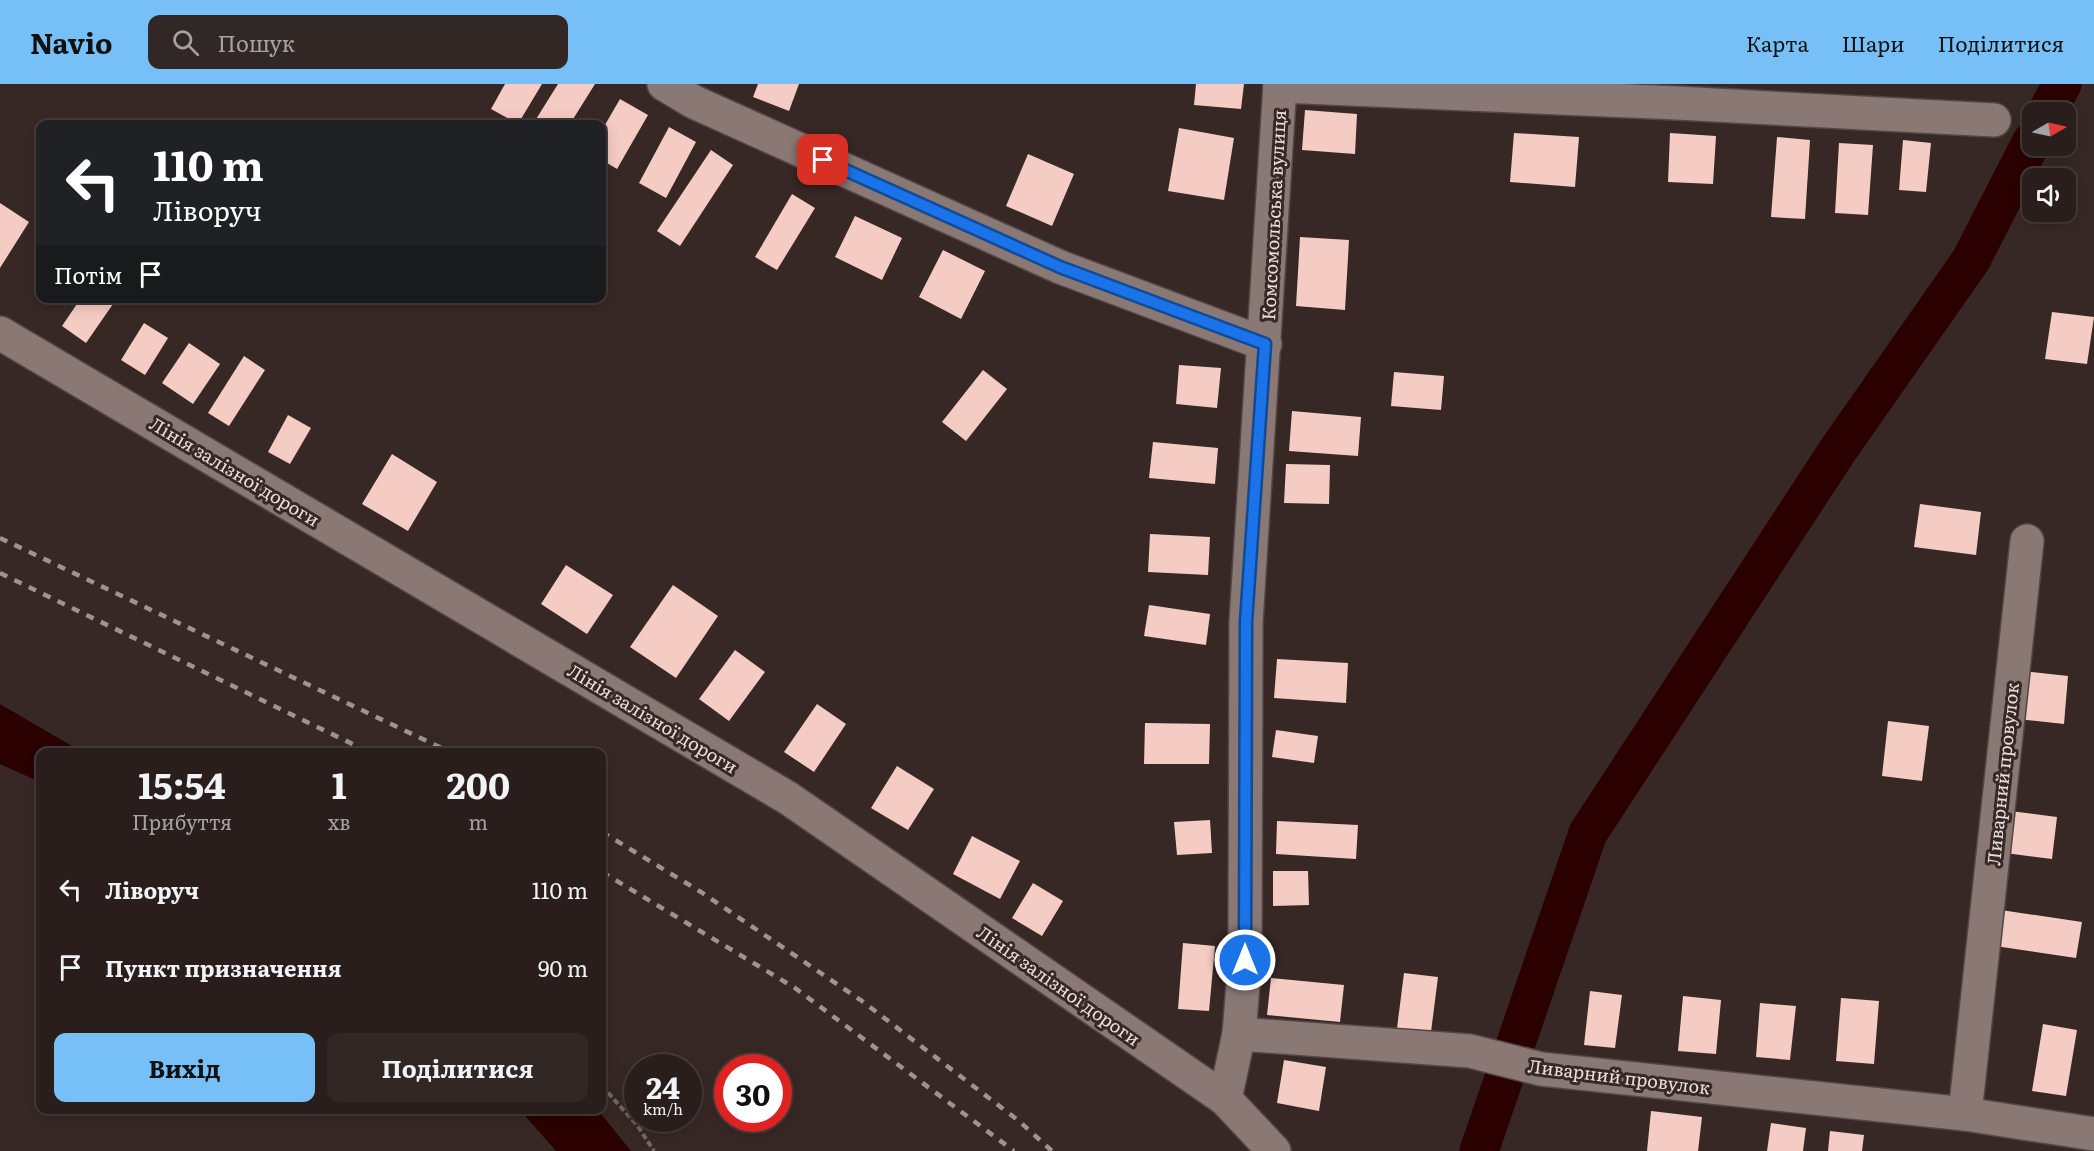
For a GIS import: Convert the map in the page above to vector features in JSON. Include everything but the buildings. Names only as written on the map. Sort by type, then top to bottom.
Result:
[{"type":"street","points":[[664,84],[700,93],[1060,267],[1265,344]]},
{"type":"street","points":[[1280,85],[1994,120]]},
{"type":"street","name":"Комсомольська вулиця","points":[[1225,1099],[1239,1034],[1245,960],[1246,622],[1280,85]]},
{"type":"street","name":"Лінія залізної дороги","points":[[0,333],[788,798],[1225,1099],[1274,1151]]},
{"type":"street","name":"Ливарний провулок","points":[[1965,1114],[2027,541]]},
{"type":"street","name":"Ливарний провулок","points":[[1239,1034],[1470,1051],[1541,1069],[1965,1114],[2094,1134]]},
{"type":"path","points":[[606,1090],[637,1125],[654,1151]]},
{"type":"shaded area","points":[[0,704],[75,748],[36,748],[36,780],[0,764]]},
{"type":"shaded area","points":[[524,1114],[601,1114],[631,1151],[556,1151]]},
{"type":"waterway","points":[[2052,102],[2062,84]]},
{"type":"waterway","points":[[1479,1151],[1588,833],[1838,450],[1971,260],[2024,156]]},
{"type":"railway","points":[[0,538],[441,748]]},
{"type":"railway","points":[[0,573],[361,748]]},
{"type":"railway","points":[[606,834],[701,892],[862,1001],[1019,1121],[1052,1151]]},
{"type":"railway","points":[[606,874],[795,988],[1014,1151]]},
{"type":"route","points":[[823,160],[1060,267],[1265,344],[1246,622],[1245,960]]}]
